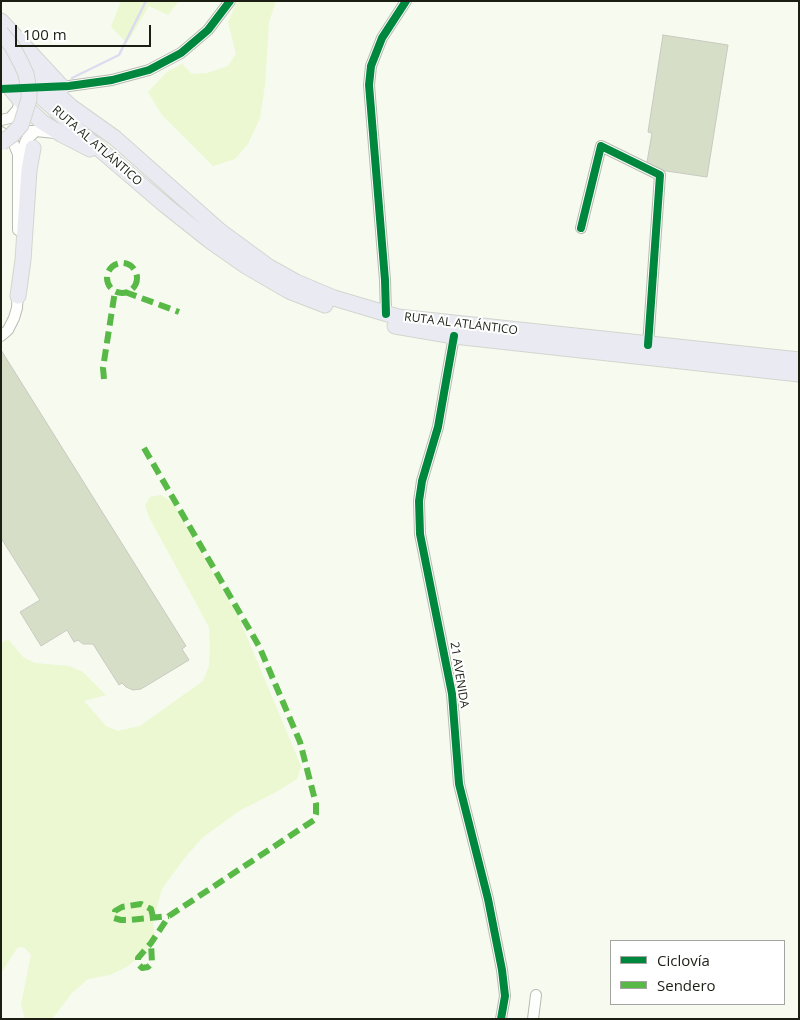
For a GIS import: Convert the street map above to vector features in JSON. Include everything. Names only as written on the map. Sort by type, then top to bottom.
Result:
[{"type":"highway","points":[[1,21],[64,89],[115,138]]},
{"type":"highway","points":[[1,33],[12,46],[26,74],[29,99],[21,125],[1,143]]},
{"type":"highway","name":"RUTA AL ATLÁNTICO","points":[[1,45],[70,106],[115,138],[203,216],[269,267],[296,282],[334,298],[386,314],[459,325],[799,360]]},
{"type":"highway","name":"RUTA AL ATLÁNTICO","points":[[1,60],[77,130],[165,205],[246,266],[289,291],[383,324],[454,336],[616,352],[799,374]]},
{"type":"highway","points":[[1,78],[42,122],[120,166]]},
{"type":"highway","points":[[84,127],[105,141],[221,237],[242,252],[269,267]]},
{"type":"highway","points":[[18,296],[22,273],[28,170],[32,148]]},
{"type":"street","points":[[68,86],[112,80],[149,70],[181,53],[208,30],[230,1]]},
{"type":"street","points":[[386,314],[386,280],[370,85],[371,66],[382,38],[406,1]]},
{"type":"street","points":[[1,120],[10,118],[17,110],[19,105],[18,95]]},
{"type":"street","points":[[1,131],[36,131],[61,134]]},
{"type":"street","points":[[1,131],[6,134],[16,147],[19,162]]},
{"type":"street","points":[[1,336],[8,330],[14,318],[18,296],[19,162],[21,150],[26,140],[36,131]]},
{"type":"street","points":[[581,228],[600,146],[660,176],[648,345]]},
{"type":"street","name":"21 AVENIDA","points":[[454,336],[438,427],[422,481],[419,501],[420,534],[452,694],[459,784],[488,899],[502,970],[505,996],[501,1019]]},
{"type":"street","points":[[533,1019],[536,996]]},
{"type":"green space","points":[[121,1],[179,1],[168,15],[149,6],[127,43],[111,27]]},
{"type":"green space","points":[[237,1],[276,1],[269,22],[265,85],[260,118],[248,144],[235,159],[213,166],[162,115],[148,92],[168,71],[182,64],[192,74],[207,73],[228,66],[236,54],[228,22]]},
{"type":"green space","points":[[161,495],[173,503],[239,618],[301,766],[297,779],[239,811],[202,838],[183,860],[162,889],[153,921],[155,938],[145,952],[128,966],[110,975],[88,979],[72,993],[52,1019],[25,1019],[21,1004],[31,955],[25,948],[18,947],[1,973],[1,643],[8,639],[23,657],[35,663],[69,666],[83,672],[106,695],[84,701],[106,726],[118,731],[140,726],[203,681],[209,666],[209,627],[149,517],[145,505],[150,497]]},
{"type":"building","points":[[663,35],[728,45],[707,177],[646,168],[652,133],[648,132]]},
{"type":"building","points":[[1,350],[186,646],[182,649],[189,660],[141,689],[133,690],[122,683],[119,685],[93,644],[83,644],[78,640],[74,642],[67,630],[41,646],[20,612],[40,600],[1,538]]},
{"type":"waterway","points":[[72,78],[119,55],[146,1]]},
{"type":"marked path","points":[[122,263],[132,268],[137,278],[132,288],[122,293],[112,288],[107,278],[112,268],[122,263]]},
{"type":"marked path","points":[[104,379],[103,368],[115,291]]},
{"type":"marked path","points":[[125,292],[179,312]]},
{"type":"marked path","points":[[144,448],[259,646],[300,742],[316,804],[314,820],[169,916],[151,943],[138,958],[138,964],[142,968],[148,967],[152,963],[151,943]]},
{"type":"marked path","points":[[153,917],[151,909],[141,904],[122,907],[115,911],[114,918],[130,920],[169,916]]},
{"type":"cycle path","points":[[1,89],[69,86],[112,80],[149,70],[181,53],[208,30],[230,1]]},
{"type":"cycle path","points":[[386,314],[385,280],[369,85],[371,66],[382,38],[406,1]]},
{"type":"cycle path","points":[[581,228],[601,146],[660,175],[648,345]]},
{"type":"cycle path","points":[[454,336],[438,427],[422,481],[419,501],[420,534],[452,694],[459,784],[488,899],[502,970],[505,996],[501,1019]]}]
